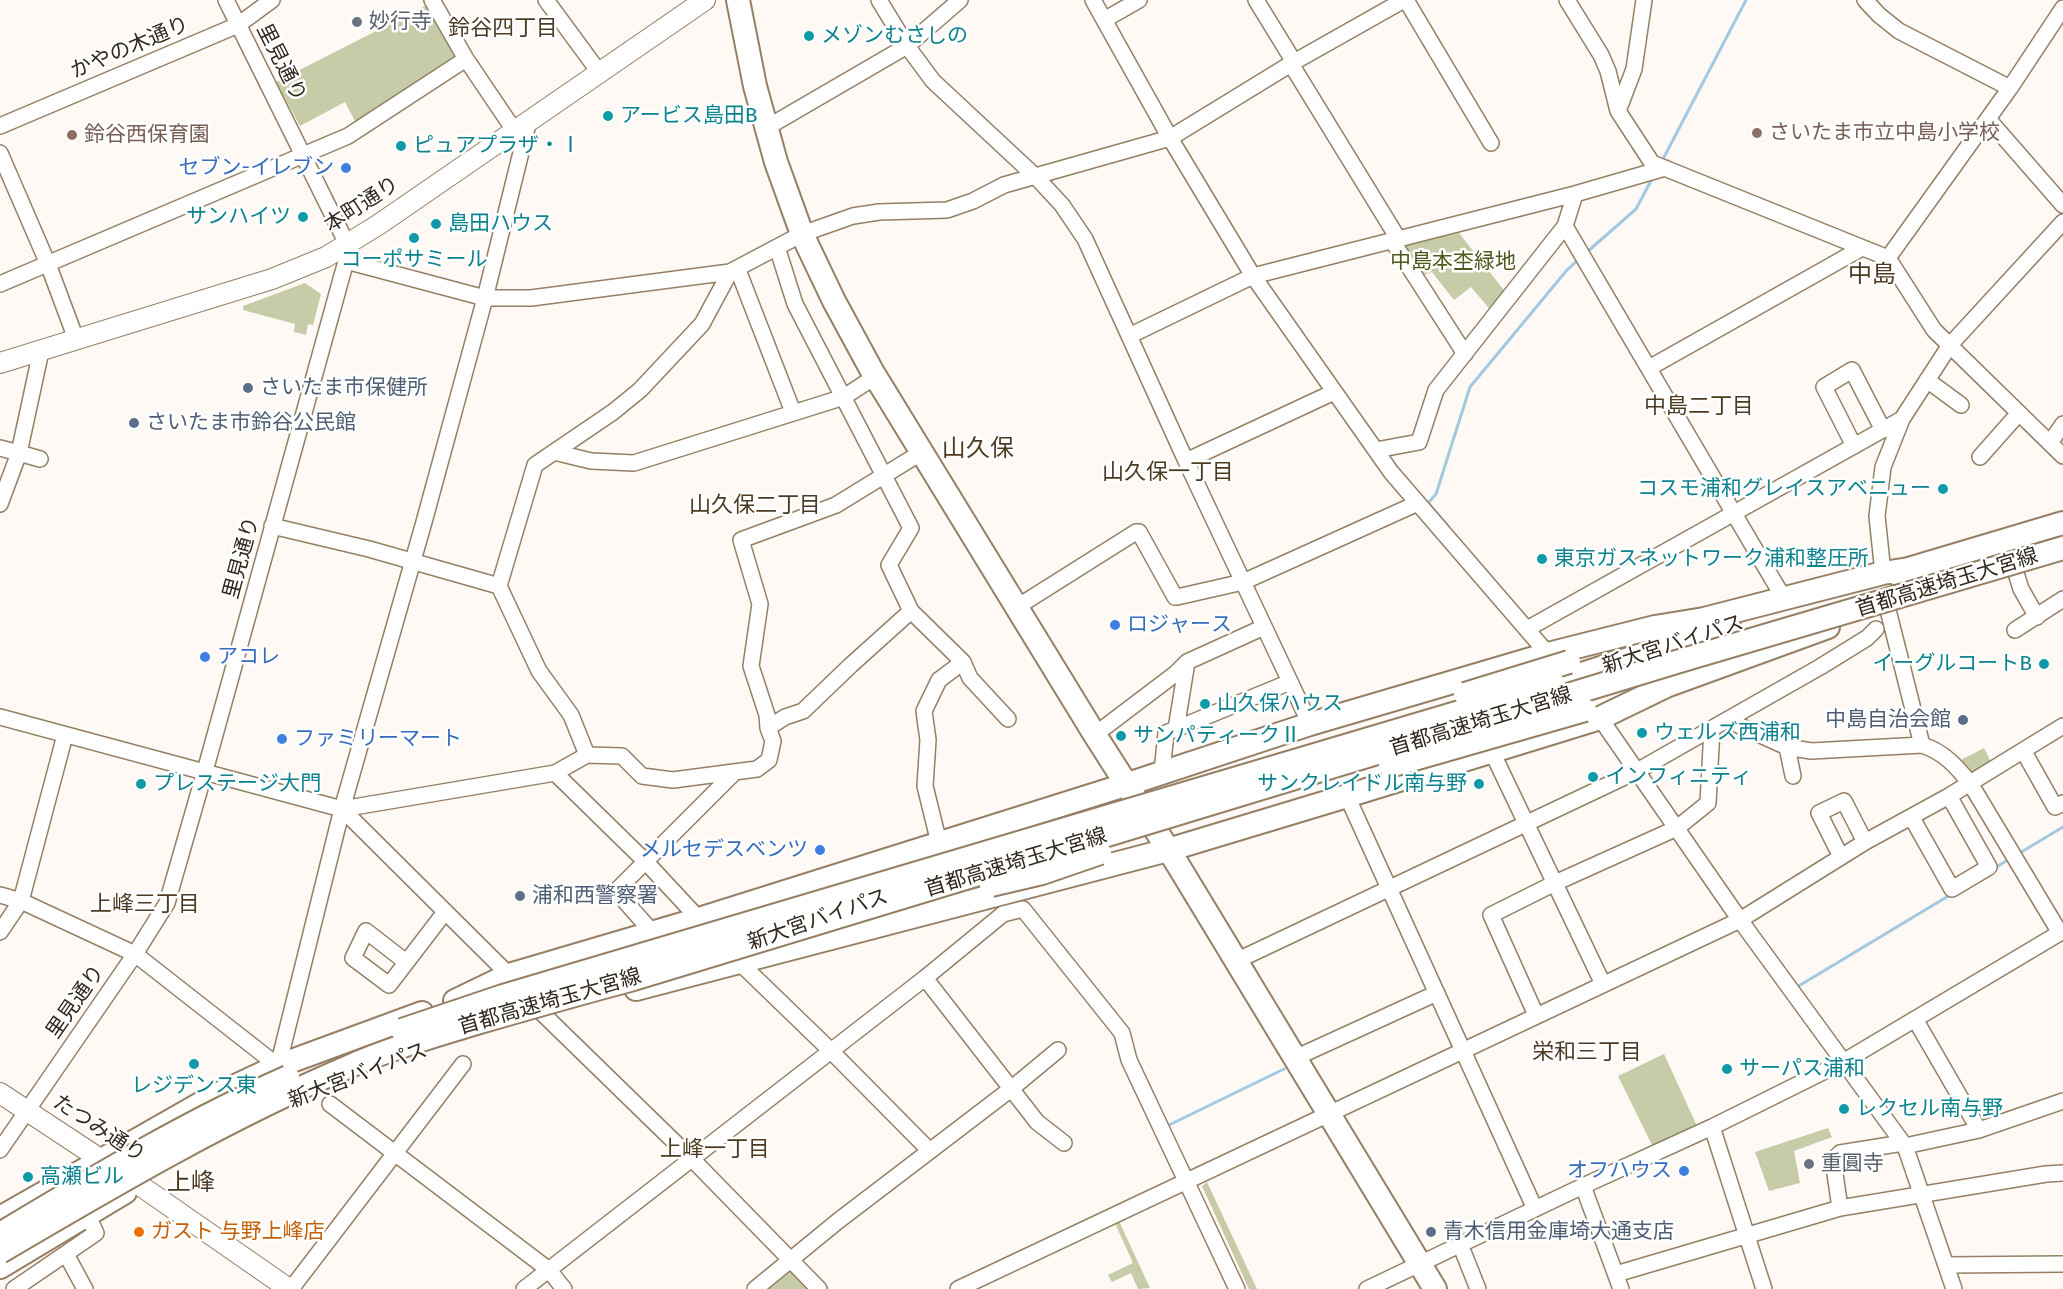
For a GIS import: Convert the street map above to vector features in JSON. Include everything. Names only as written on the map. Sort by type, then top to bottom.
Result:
[{"type":"highway","points":[[738,0],[754,86],[766,128],[802,234],[834,301],[922,452],[1095,735],[1128,784],[1435,1289]]},
{"type":"highway","name":"新大宮バイパス","points":[[2063,523],[1909,569],[1181,804],[1439,731],[1888,610],[2063,558]]},
{"type":"highway","name":"首都高速埼玉大宮線","points":[[0,1234],[119,1163],[244,1096],[404,1030],[503,996],[2063,532]]},
{"type":"highway","name":"首都高速埼玉大宮線","points":[[0,1252],[191,1141],[349,1066],[411,1043],[630,980],[2063,548]]},
{"type":"highway","points":[[929,870],[962,854],[1131,795],[1704,619],[1784,597],[1909,569]]},
{"type":"highway","points":[[517,979],[653,933],[1128,784],[1310,724],[1548,654],[1654,627],[1704,619]]},
{"type":"highway","points":[[549,1011],[1168,850],[1492,752],[1833,625]]},
{"type":"highway","points":[[630,980],[712,963],[935,898],[1042,873],[1178,825],[1592,714]]},
{"type":"highway","name":"新大宮バイパス","points":[[0,1218],[214,1096],[278,1066],[455,1000],[517,979],[845,898],[1118,823],[848,908],[549,1011],[360,1072],[268,1110],[138,1184],[0,1267]]},
{"type":"main road","name":"本町通り","points":[[0,363],[272,279],[313,262],[346,253],[418,198],[705,0]]},
{"type":"main road","name":"たつみ通り","points":[[0,1093],[138,1184],[290,1289]]},
{"type":"street","name":"里見通り","points":[[0,1150],[135,954],[167,903],[346,253],[304,156],[226,0]]},
{"type":"street","name":"かやの木通り","points":[[0,126],[238,25],[272,0]]},
{"type":"street","points":[[0,895],[21,901],[135,954],[278,1066],[342,809],[485,298],[522,125],[466,59],[432,0]]},
{"type":"street","points":[[546,0],[598,72]]},
{"type":"street","points":[[879,0],[907,46],[933,81],[1036,177],[1062,205],[1085,239],[1186,461],[1310,724]]},
{"type":"street","points":[[766,128],[907,46],[960,0]]},
{"type":"street","points":[[1093,0],[1170,138],[1253,276],[1376,450],[1548,654]]},
{"type":"street","points":[[1104,20],[1139,0]]},
{"type":"street","points":[[1256,0],[1396,241],[1465,354]]},
{"type":"street","points":[[346,253],[485,298],[531,298],[734,271],[802,234],[854,216],[879,212],[947,210],[973,201],[1004,185],[1170,138],[1292,63],[1405,0],[1491,143]]},
{"type":"street","points":[[1567,0],[1601,55],[1608,71],[1618,111],[1652,162],[1888,258],[1934,330],[2063,456]]},
{"type":"street","points":[[1864,0],[1899,31],[2010,88]]},
{"type":"street","points":[[1618,111],[1634,69],[1641,3]]},
{"type":"street","points":[[1888,258],[2010,88],[2063,8]]},
{"type":"street","points":[[0,284],[348,136],[466,59]]},
{"type":"street","points":[[1988,119],[2063,205]]},
{"type":"street","points":[[0,153],[48,264],[76,339]]},
{"type":"street","points":[[1129,336],[1253,276],[1396,241],[1665,168]]},
{"type":"street","points":[[1376,450],[1419,442],[1437,390],[1566,226],[1575,194]]},
{"type":"street","points":[[1883,573],[1877,516],[1883,467],[1902,419],[1950,345],[2063,222]]},
{"type":"street","points":[[1566,226],[1784,597]]},
{"type":"street","points":[[777,247],[795,304],[911,528],[889,565],[911,611],[963,662],[970,678],[1008,719]]},
{"type":"street","points":[[1649,368],[1862,248]]},
{"type":"street","points":[[734,271],[793,412]]},
{"type":"street","points":[[586,755],[571,715],[539,671],[500,586],[535,465],[613,412],[640,390],[702,324],[734,271]]},
{"type":"street","points":[[0,504],[19,453],[41,351]]},
{"type":"street","points":[[1854,446],[1824,387],[1852,370],[1882,430]]},
{"type":"street","points":[[554,452],[591,461],[634,463],[844,397],[876,376]]},
{"type":"street","points":[[1928,380],[1961,405]]},
{"type":"street","points":[[1186,461],[1334,392]]},
{"type":"street","points":[[1980,458],[2019,413]]},
{"type":"street","points":[[1527,629],[1902,419]]},
{"type":"street","points":[[2050,443],[2063,424]]},
{"type":"street","points":[[0,448],[40,459]]},
{"type":"street","points":[[0,717],[342,809],[555,773],[586,755],[622,756],[642,776],[673,780],[757,770],[769,760],[773,741],[751,666],[760,604],[741,540],[836,505],[922,452]]},
{"type":"street","points":[[1017,607],[1136,532],[1139,532],[1175,597],[1243,582],[1418,502]]},
{"type":"street","points":[[272,526],[369,549],[500,586]]},
{"type":"street","points":[[2016,573],[2021,589],[2037,617]]},
{"type":"street","points":[[2015,630],[2063,599]]},
{"type":"street","points":[[1888,610],[1922,745]]},
{"type":"street","points":[[768,728],[785,717],[803,711],[850,665],[911,611]]},
{"type":"street","points":[[1105,727],[1175,674],[1187,662],[1264,627]]},
{"type":"street","points":[[1236,961],[1637,771],[1858,644],[1876,629]]},
{"type":"street","points":[[939,843],[926,786],[928,740],[924,711],[939,680],[963,662]]},
{"type":"street","points":[[1176,729],[1187,662]]},
{"type":"street","points":[[1162,772],[1167,733],[1290,682]]},
{"type":"street","points":[[1592,714],[1637,771],[1740,920],[1843,1062],[1866,1089],[1904,1144],[1954,1289]]},
{"type":"street","points":[[1367,1289],[1712,1127],[1843,1062],[2061,932],[1970,783],[1953,762],[1934,749],[1922,745],[1811,751],[1786,747],[1727,720]]},
{"type":"street","points":[[1536,1015],[1491,915],[1555,883],[1677,828],[1708,803],[1712,729]]},
{"type":"street","points":[[958,1289],[1740,920],[1865,842],[1912,818],[2061,732]]},
{"type":"street","points":[[0,932],[21,901],[66,735]]},
{"type":"street","points":[[1786,747],[1793,776]]},
{"type":"street","points":[[1492,752],[1603,984]]},
{"type":"street","points":[[2024,752],[2055,807],[2063,803]]},
{"type":"street","points":[[653,933],[616,891],[735,772]]},
{"type":"street","points":[[555,773],[646,862],[699,919]]},
{"type":"street","points":[[1347,796],[1535,1209]]},
{"type":"street","points":[[1912,818],[1952,889],[1989,867],[1948,796]]},
{"type":"street","points":[[1841,857],[1819,813],[1844,801],[1865,842]]},
{"type":"street","points":[[342,809],[445,912],[517,979]]},
{"type":"street","points":[[524,1289],[925,978],[1003,914],[1023,909],[1122,1033],[1130,1060],[1237,1289]]},
{"type":"street","points":[[406,963],[445,912]]},
{"type":"street","points":[[739,962],[930,1151]]},
{"type":"street","points":[[925,978],[1037,1122],[1064,1143]]},
{"type":"street","points":[[1295,1058],[1437,993]]},
{"type":"street","points":[[549,1011],[819,1289]]},
{"type":"street","points":[[1915,1019],[1979,1130]]},
{"type":"street","points":[[755,1289],[838,1221],[1011,1089],[1058,1050]]},
{"type":"street","points":[[290,1289],[462,1064]]},
{"type":"street","points":[[1840,1208],[1833,1160],[1840,1153],[1979,1130],[2063,1101]]},
{"type":"street","points":[[330,1104],[549,1270],[564,1289]]},
{"type":"street","points":[[1712,1127],[1764,1289]]},
{"type":"street","points":[[1616,1274],[1840,1208],[2063,1173]]},
{"type":"street","points":[[1583,1186],[1621,1289]]},
{"type":"street","points":[[14,1289],[96,1233],[87,1214]]},
{"type":"street","points":[[1460,1244],[1478,1289]]},
{"type":"street","points":[[66,1254],[86,1289]]},
{"type":"street","points":[[1947,1265],[2063,1264]]},
{"type":"green space","points":[[431,3],[462,55],[357,125],[345,102],[300,126],[276,82]]},
{"type":"green space","name":"中島本杢緑地","points":[[1459,233],[1507,294],[1493,313],[1471,287],[1454,300],[1432,272],[1418,277],[1401,246]]},
{"type":"green space","points":[[305,283],[321,294],[313,325],[308,324],[306,335],[294,332],[295,324],[243,310],[243,306]]},
{"type":"green space","points":[[1984,748],[1992,764],[1973,775],[1968,767],[1959,761]]},
{"type":"green space","points":[[1664,1054],[1697,1126],[1653,1147],[1618,1076]]},
{"type":"green space","points":[[1828,1128],[1832,1137],[1794,1151],[1800,1183],[1769,1191],[1755,1152]]},
{"type":"green space","points":[[1207,1182],[1257,1289],[1249,1289],[1202,1186]]},
{"type":"green space","points":[[1118,1219],[1150,1288],[1138,1289],[1131,1273],[1112,1282],[1108,1275],[1133,1263],[1114,1221]]},
{"type":"green space","points":[[793,1270],[811,1289],[759,1289],[779,1273]]},
{"type":"waterway","points":[[1662,161],[1746,0]]},
{"type":"waterway","points":[[1587,252],[1636,209],[1653,177]]},
{"type":"waterway","points":[[1448,526],[1428,503],[1436,494],[1470,387],[1567,270],[1580,258]]},
{"type":"waterway","points":[[2018,854],[2063,827]]},
{"type":"waterway","points":[[1995,868],[2009,859]]},
{"type":"waterway","points":[[1797,987],[1950,895]]},
{"type":"waterway","points":[[1167,1126],[1284,1069]]},
{"type":"place","name":"妙行寺","points":[[357,22]]},
{"type":"place","name":"メゾンむさしの","points":[[809,36]]},
{"type":"place","name":"アービス島田B","points":[[608,116]]},
{"type":"place","name":"さいたま市立中島小学校","points":[[1757,133]]},
{"type":"place","name":"鈴谷西保育園","points":[[72,135]]},
{"type":"place","name":"ピュアプラザ・Ⅰ","points":[[401,146]]},
{"type":"place","name":"セブン-イレブン","points":[[346,168]]},
{"type":"place","name":"サンハイツ","points":[[303,217]]},
{"type":"place","name":"島田ハウス","points":[[436,224]]},
{"type":"place","name":"コーポサミール","points":[[414,238]]},
{"type":"place","name":"さいたま市保健所","points":[[248,388]]},
{"type":"place","name":"さいたま市鈴谷公民館","points":[[134,423]]},
{"type":"place","name":"コスモ浦和グレイスアベニュー","points":[[1943,489]]},
{"type":"place","name":"東京ガスネットワーク浦和整圧所","points":[[1542,559]]},
{"type":"place","name":"ロジャース","points":[[1115,625]]},
{"type":"place","name":"アコレ","points":[[205,657]]},
{"type":"place","name":"イーグルコートB","points":[[2044,664]]},
{"type":"place","name":"山久保ハウス","points":[[1205,704]]},
{"type":"place","name":"中島自治会館","points":[[1963,720]]},
{"type":"place","name":"ウェルズ西浦和","points":[[1642,733]]},
{"type":"place","name":"サンパティークⅡ","points":[[1121,736]]},
{"type":"place","name":"ファミリーマート","points":[[282,739]]},
{"type":"place","name":"インフィニティ","points":[[1593,777]]},
{"type":"place","name":"プレステージ大門","points":[[141,784]]},
{"type":"place","name":"サンクレイドル南与野","points":[[1479,784]]},
{"type":"place","name":"メルセデスベンツ","points":[[820,850]]},
{"type":"place","name":"浦和西警察署","points":[[520,896]]},
{"type":"place","name":"レジデンス東","points":[[194,1064]]},
{"type":"place","name":"サーパス浦和","points":[[1727,1069]]},
{"type":"place","name":"レクセル南与野","points":[[1844,1109]]},
{"type":"place","name":"重圓寺","points":[[1809,1164]]},
{"type":"place","name":"オフハウス","points":[[1684,1171]]},
{"type":"place","name":"高瀬ビル","points":[[28,1177]]},
{"type":"place","name":"ガスト 与野上峰店","points":[[139,1232]]},
{"type":"place","name":"青木信用金庫埼大通支店","points":[[1431,1232]]},
{"type":"district","name":"鈴谷四丁目","points":[[503,29]]},
{"type":"district","name":"中島","points":[[1872,275]]},
{"type":"district","name":"中島二丁目","points":[[1699,407]]},
{"type":"district","name":"山久保","points":[[978,449]]},
{"type":"district","name":"山久保一丁目","points":[[1168,473]]},
{"type":"district","name":"山久保二丁目","points":[[755,506]]},
{"type":"district","name":"上峰三丁目","points":[[145,905]]},
{"type":"district","name":"栄和三丁目","points":[[1587,1053]]},
{"type":"district","name":"上峰一丁目","points":[[715,1150]]},
{"type":"district","name":"上峰","points":[[191,1183]]}]
